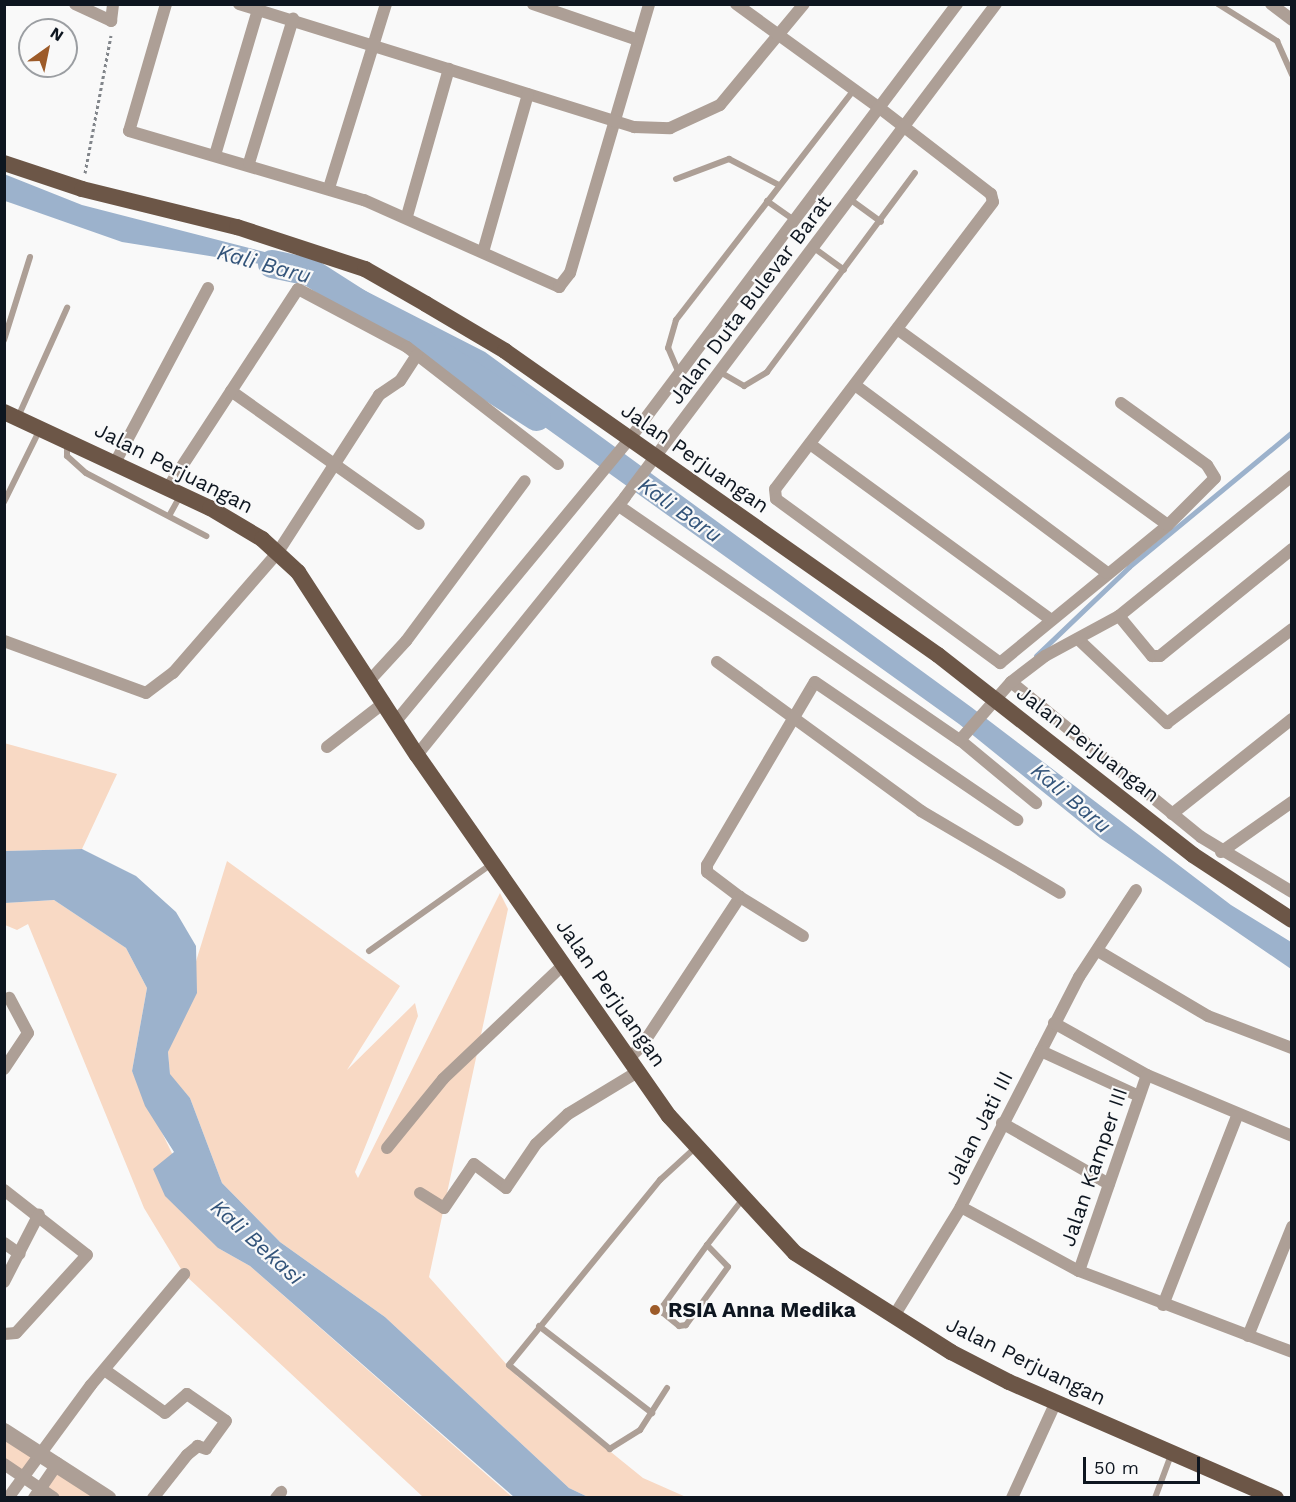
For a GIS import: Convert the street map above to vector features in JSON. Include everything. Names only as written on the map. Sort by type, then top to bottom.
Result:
[{"type":"main road","name":"Jalan Perjuangan","points":[[4,163],[82,189],[237,227],[365,270],[505,351],[625,446],[989,703],[1193,855],[1292,920]]},
{"type":"main road","name":"Jalan Perjuangan","points":[[11,415],[116,461],[177,491],[278,552],[319,601],[371,678],[417,755],[563,965],[695,1148],[742,1200],[812,1266],[951,1352],[1171,1455],[1276,1497]]},
{"type":"street","points":[[75,4],[111,21],[113,4]]},
{"type":"street","points":[[166,4],[128,130],[329,188],[407,216],[562,286],[615,122],[649,4]]},
{"type":"street","points":[[239,4],[374,44],[615,122],[670,128],[706,115],[732,95],[804,4]]},
{"type":"street","points":[[329,188],[386,4]]},
{"type":"street","points":[[533,4],[638,40]]},
{"type":"street","points":[[736,4],[906,128],[991,194],[993,202],[775,489],[776,498],[995,662],[1004,662],[1107,573],[1168,525],[1208,487],[1213,472],[1120,403]]},
{"type":"street","name":"Jalan Duta Bulevar Barat","points":[[397,720],[625,446],[678,371],[877,106],[957,4]]},
{"type":"street","name":"Jalan Duta Bulevar Barat","points":[[417,755],[622,501],[906,128],[996,4]]},
{"type":"street","points":[[1271,4],[1292,20]]},
{"type":"street","points":[[216,155],[258,10]]},
{"type":"street","points":[[249,164],[293,20]]},
{"type":"street","points":[[407,216],[449,69]]},
{"type":"street","points":[[483,252],[528,94]]},
{"type":"street","points":[[116,461],[208,288]]},
{"type":"street","points":[[177,491],[231,391],[298,289],[348,311],[417,355],[558,464]]},
{"type":"street","points":[[897,329],[1168,525]]},
{"type":"street","points":[[4,641],[146,693],[173,673],[278,552],[379,395],[400,381],[417,355]]},
{"type":"street","points":[[855,385],[1107,573]]},
{"type":"street","points":[[231,391],[337,462],[419,524]]},
{"type":"street","points":[[810,444],[1051,620]]},
{"type":"street","points":[[371,678],[406,641],[525,481]]},
{"type":"street","points":[[962,736],[989,703],[1011,682],[1045,656],[1080,641],[1119,616],[1289,483]]},
{"type":"street","points":[[622,501],[962,736],[1036,803]]},
{"type":"street","points":[[1119,616],[1152,656],[1160,656],[1292,549]]},
{"type":"street","points":[[1080,641],[1167,723],[1292,629]]},
{"type":"street","points":[[717,662],[921,811],[1060,893]]},
{"type":"street","points":[[803,936],[740,897],[705,869],[795,717],[812,684],[821,682],[1017,820]]},
{"type":"street","points":[[1011,682],[1221,852],[1292,892]]},
{"type":"street","points":[[327,747],[385,702]]},
{"type":"street","points":[[1172,814],[1292,720]]},
{"type":"street","points":[[1221,852],[1292,802]]},
{"type":"street","name":"Jalan Jati III","points":[[1079,1271],[961,1207],[1054,1023],[1136,890]]},
{"type":"street","points":[[420,1193],[444,1208],[474,1164],[506,1188],[536,1144],[568,1114],[634,1064],[641,1047],[740,897]]},
{"type":"street","points":[[1098,951],[1167,995],[1292,1048]]},
{"type":"street","points":[[387,1148],[443,1078],[563,965]]},
{"type":"street","points":[[4,1069],[28,1033],[9,998]]},
{"type":"street","points":[[1054,1023],[1147,1075],[1237,1116],[1292,1136]]},
{"type":"street","points":[[1041,1051],[1139,1096]]},
{"type":"street","name":"Jalan Kamper III","points":[[1147,1075],[1079,1271],[1163,1305],[1292,1352]]},
{"type":"street","points":[[1163,1305],[1237,1116]]},
{"type":"street","points":[[1002,1123],[1109,1184]]},
{"type":"street","points":[[4,1190],[39,1214],[87,1255],[16,1333],[4,1334]]},
{"type":"street","points":[[894,1316],[961,1207]]},
{"type":"street","points":[[4,1282],[39,1214]]},
{"type":"street","points":[[1248,1336],[1292,1227]]},
{"type":"street","points":[[4,1243],[20,1254]]},
{"type":"street","points":[[8,1497],[22,1475],[184,1274]]},
{"type":"street","points":[[106,1371],[165,1413],[187,1394],[226,1421],[206,1449],[198,1446],[187,1455],[153,1497]]},
{"type":"street","points":[[1012,1497],[1056,1402]]},
{"type":"street","points":[[4,1431],[42,1452],[108,1497]]},
{"type":"street","points":[[37,1493],[58,1463]]},
{"type":"street","points":[[4,1464],[22,1475],[37,1493],[54,1497]]},
{"type":"lane","points":[[1218,4],[1277,41],[1292,75]]},
{"type":"lane","points":[[678,371],[668,348],[676,320],[855,90]]},
{"type":"lane","points":[[676,179],[729,159],[779,185]]},
{"type":"lane","points":[[720,372],[735,384],[758,381],[881,222],[915,173]]},
{"type":"lane","points":[[851,200],[881,222]]},
{"type":"lane","points":[[767,201],[793,219]]},
{"type":"lane","points":[[814,248],[844,270]]},
{"type":"lane","points":[[4,340],[30,257]]},
{"type":"lane","points":[[11,415],[67,308]]},
{"type":"lane","points":[[4,502],[17,463],[40,428]]},
{"type":"lane","points":[[69,440],[67,456],[74,464],[207,536]]},
{"type":"lane","points":[[169,516],[177,491]]},
{"type":"lane","points":[[369,951],[493,863]]},
{"type":"lane","points":[[667,1388],[652,1413],[624,1442],[606,1447],[511,1370],[512,1359],[660,1180],[695,1148]]},
{"type":"lane","points":[[706,1245],[728,1266],[686,1325],[679,1326],[663,1313],[663,1306],[706,1245],[742,1200]]},
{"type":"lane","points":[[539,1326],[652,1413]]},
{"type":"lane","points":[[1155,1497],[1171,1455]]},
{"type":"path","points":[[82,189],[111,21]]},
{"type":"shaded area","points":[[4,743],[117,774],[82,849],[5,851]]},
{"type":"shaded area","points":[[227,861],[400,986],[347,1070],[415,1003],[418,1016],[355,1172],[358,1178],[500,893],[508,909],[429,1277],[517,1376],[643,1478],[686,1497],[588,1497],[569,1488],[385,1317],[280,1242],[222,1183],[190,1098],[170,1075],[168,1052]]},
{"type":"shaded area","points":[[54,900],[126,948],[147,988],[132,1071],[218,1248],[250,1266],[512,1497],[423,1497],[184,1274],[144,1208],[28,924],[17,930],[5,925],[4,903]]},
{"type":"shaded area","points":[[4,1434],[39,1453],[22,1473],[5,1462]]},
{"type":"shaded area","points":[[58,1463],[108,1497],[54,1497],[40,1488]]},
{"type":"water","points":[[4,174],[82,205],[315,265],[485,352],[971,707],[1231,905],[1291,942],[1291,969],[1100,838],[959,724],[370,302],[310,272],[122,242],[5,201]]},
{"type":"water","name":"Kali Bekasi","points":[[82,849],[136,876],[176,912],[196,946],[197,993],[168,1052],[170,1074],[190,1098],[222,1183],[280,1242],[385,1317],[569,1488],[588,1497],[514,1497],[250,1266],[218,1248],[165,1196],[153,1169],[174,1152],[145,1106],[132,1071],[147,988],[126,948],[54,900],[5,903],[5,851]]},
{"type":"waterway","name":"Kali Baru","points":[[272,264],[310,272],[537,417]]},
{"type":"waterway","points":[[1036,656],[1129,567],[1292,432]]},
{"type":"place","name":"RSIA Anna Medika","points":[[655,1310]]}]
